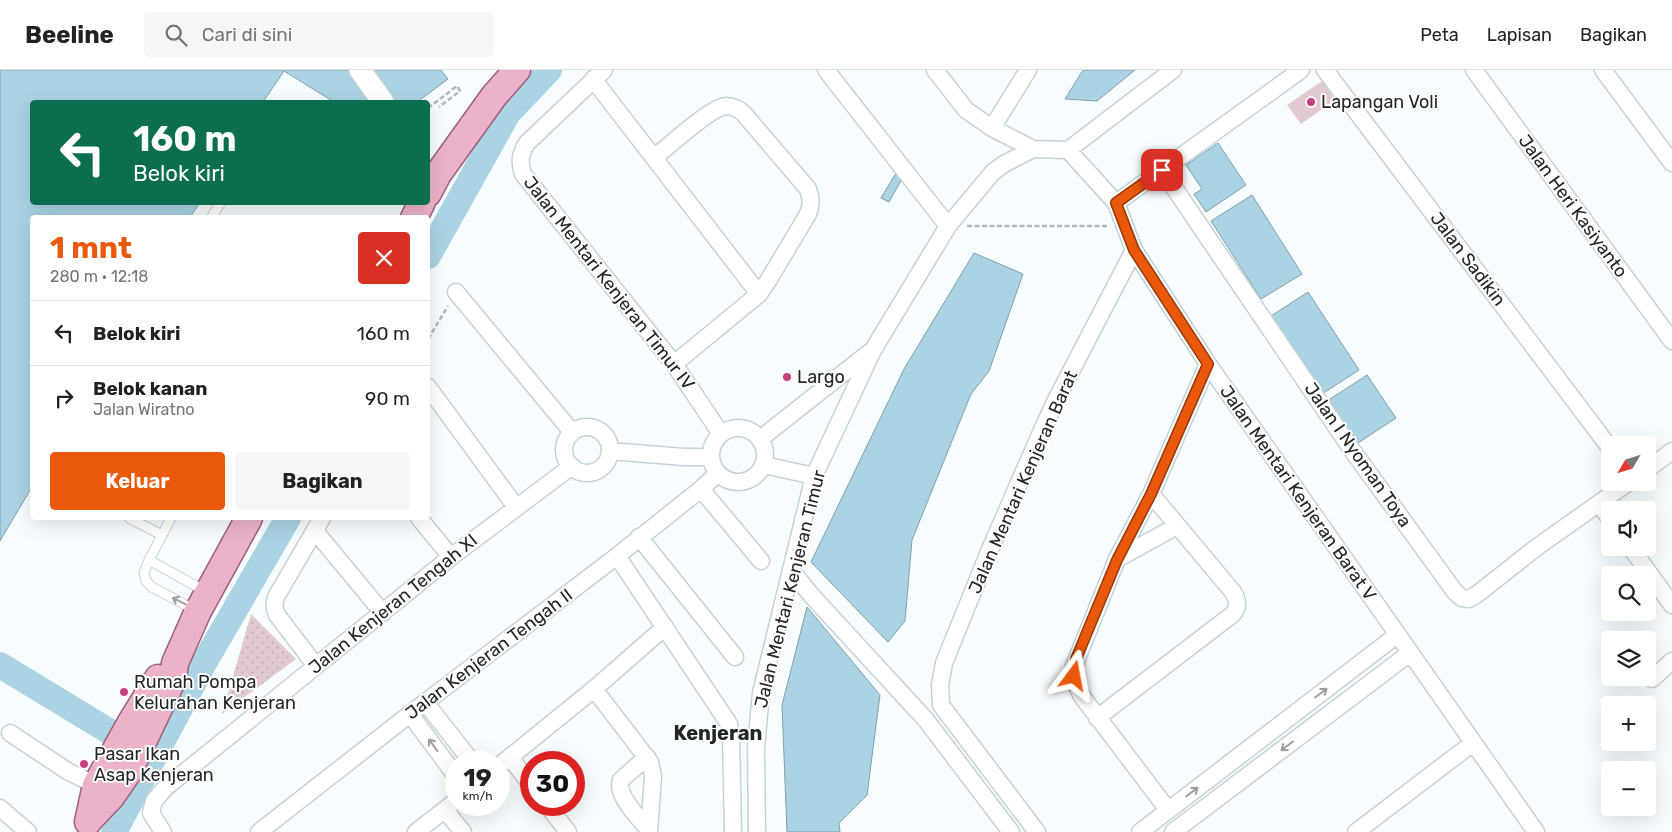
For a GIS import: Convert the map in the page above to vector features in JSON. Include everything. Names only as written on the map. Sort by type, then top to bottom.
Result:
[{"type":"main road","points":[[431,176],[517,70]]},
{"type":"main road","points":[[87,826],[111,797],[120,764],[139,728],[162,673],[175,663],[203,602],[248,520]]},
{"type":"main road","points":[[87,826],[96,785],[120,764]]},
{"type":"street","points":[[360,70],[381,100]]},
{"type":"street","points":[[826,70],[948,226]]},
{"type":"street","points":[[935,70],[966,110],[992,128],[1033,149]]},
{"type":"street","points":[[992,128],[1028,70]]},
{"type":"street","points":[[1068,150],[1173,70]]},
{"type":"street","points":[[1116,203],[1300,70]]},
{"type":"street","name":"Jalan Sadikin","points":[[1326,70],[1601,436]]},
{"type":"street","name":"Jalan Heri Kasiyanto","points":[[1474,70],[1672,341]]},
{"type":"street","points":[[1603,70],[1672,163]]},
{"type":"street","points":[[599,74],[655,157],[759,294]]},
{"type":"street","name":"Jalan Mentari Kenjeran Timur IV","points":[[599,74],[527,143],[520,154],[520,165],[523,174],[674,364],[721,434]]},
{"type":"street","points":[[655,157],[714,111],[728,106],[734,107],[744,114],[808,189],[811,205],[808,214],[759,294],[674,364]]},
{"type":"street","name":"Jalan Mentari Kenjeran Timur","points":[[757,832],[756,747],[761,692],[814,476],[873,350],[948,226],[992,172],[1033,149],[1068,150]]},
{"type":"street","name":"Jalan Mentari Kenjeran Barat V","points":[[1068,150],[1116,203],[1134,250],[1208,364],[1473,743],[1528,829]]},
{"type":"street","name":"Jalan I Nyoman Toya","points":[[1162,170],[1352,450],[1455,592],[1462,598],[1469,599],[1476,595],[1537,547],[1599,503]]},
{"type":"street","name":"Jalan Mentari Kenjeran Barat","points":[[940,705],[940,685],[944,664],[991,547],[1043,428],[1134,250]]},
{"type":"street","points":[[456,292],[572,432]]},
{"type":"street","points":[[760,439],[873,350]]},
{"type":"street","points":[[1168,810],[1081,695],[1074,676],[1074,666],[1117,560],[1151,494],[1208,364]]},
{"type":"street","points":[[430,390],[516,507]]},
{"type":"street","points":[[586,427],[601,431],[606,436],[610,443],[609,458],[599,469],[585,472],[572,466],[567,460],[565,445],[572,432],[586,427]]},
{"type":"street","points":[[737,428],[746,429],[760,439],[766,456],[764,465],[752,479],[734,482],[725,479],[713,466],[712,448],[715,440],[721,434],[737,428]]},
{"type":"street","points":[[610,451],[684,457],[711,457]]},
{"type":"street","points":[[1656,463],[1672,451]]},
{"type":"street","points":[[764,465],[814,476]]},
{"type":"street","name":"Jalan Kenjeran Tengah XI","points":[[163,832],[151,813],[154,801],[165,788],[383,614],[451,557],[572,466]]},
{"type":"street","name":"Jalan Kenjeran Tengah II","points":[[259,832],[425,702],[618,556],[718,473]]},
{"type":"street","points":[[701,489],[760,561]]},
{"type":"street","points":[[1601,506],[1599,503],[1616,491]]},
{"type":"street","points":[[1097,718],[1233,614],[1237,607],[1237,599],[1233,592],[1151,494]]},
{"type":"street","points":[[421,520],[451,557]]},
{"type":"street","points":[[316,666],[274,609],[274,603],[319,524],[383,614]]},
{"type":"street","points":[[1117,560],[1177,526]]},
{"type":"street","points":[[639,537],[735,657]]},
{"type":"street","points":[[618,556],[729,724],[734,832]]},
{"type":"street","points":[[1637,556],[1672,605]]},
{"type":"street","points":[[791,570],[926,720],[1011,832]]},
{"type":"street","points":[[510,757],[594,689],[665,627]]},
{"type":"street","points":[[1140,832],[1397,635]]},
{"type":"street","points":[[1173,832],[1410,653]]},
{"type":"street","points":[[1656,676],[1672,661]]},
{"type":"street","points":[[594,689],[647,757],[652,768],[649,831]]},
{"type":"street","points":[[425,702],[463,751]]},
{"type":"street","points":[[926,720],[940,705],[1038,832]]},
{"type":"street","points":[[410,714],[445,761]]},
{"type":"street","points":[[10,733],[69,772],[96,785]]},
{"type":"street","points":[[1356,832],[1473,743]]},
{"type":"street","points":[[647,757],[621,780],[620,784],[625,799],[649,831]]},
{"type":"street","points":[[510,767],[520,776]]},
{"type":"street","points":[[992,807],[1008,793]]},
{"type":"street","points":[[0,808],[28,832]]},
{"type":"street","points":[[416,832],[445,810]]},
{"type":"street","points":[[456,816],[463,832]]},
{"type":"street","points":[[556,816],[568,832]]},
{"type":"lane","points":[[133,520],[162,535]]},
{"type":"lane","points":[[170,520],[149,560],[144,574],[146,581],[152,587],[203,602]]},
{"type":"lane","points":[[149,560],[203,602]]},
{"type":"path","points":[[430,107],[457,86],[460,91],[439,106]]},
{"type":"path","points":[[948,226],[1125,226]]},
{"type":"path","points":[[430,336],[456,292]]},
{"type":"shaded area","name":"Lapangan Voli","points":[[1322,81],[1335,100],[1301,124],[1287,105]]},
{"type":"shaded area","points":[[251,614],[296,659],[222,714]]},
{"type":"water","points":[[0,70],[441,70],[448,79],[420,100],[331,100],[284,71],[264,100],[30,100],[30,205],[199,205],[191,215],[30,215],[30,490],[0,541]]},
{"type":"water","points":[[1083,70],[1135,70],[1097,101],[1065,99]]},
{"type":"water","points":[[1218,143],[1246,185],[1206,212],[1194,194],[1202,189],[1186,165]]},
{"type":"water","points":[[896,173],[903,177],[889,202],[881,198]]},
{"type":"water","points":[[1252,195],[1302,274],[1261,299],[1211,221]]},
{"type":"water","points":[[974,253],[1023,274],[989,371],[971,394],[912,540],[905,621],[888,642],[811,562],[904,369]]},
{"type":"water","points":[[1308,292],[1359,370],[1322,394],[1271,316]]},
{"type":"water","points":[[1367,375],[1396,418],[1352,447],[1324,403]]},
{"type":"water","points":[[807,607],[880,695],[867,795],[839,823],[840,832],[787,832],[782,705]]},
{"type":"waterway","points":[[430,252],[508,113],[549,70]]},
{"type":"waterway","points":[[114,832],[204,663],[287,520]]},
{"type":"waterway","points":[[0,665],[140,750]]},
{"type":"place","name":"Lapangan Voli","points":[[1311,102]]},
{"type":"place","name":"Largo","points":[[787,377]]},
{"type":"place","name":"Rumah Pompa Kelurahan Kenjeran","points":[[124,692]]},
{"type":"place","name":"Pasar Ikan Asap Kenjeran","points":[[84,764]]},
{"type":"district","name":"Kenjeran","points":[[718,733]]},
{"type":"route","points":[[1074,676],[1076,659],[1117,560],[1151,494],[1208,364],[1134,250],[1116,203],[1162,170]]}]
